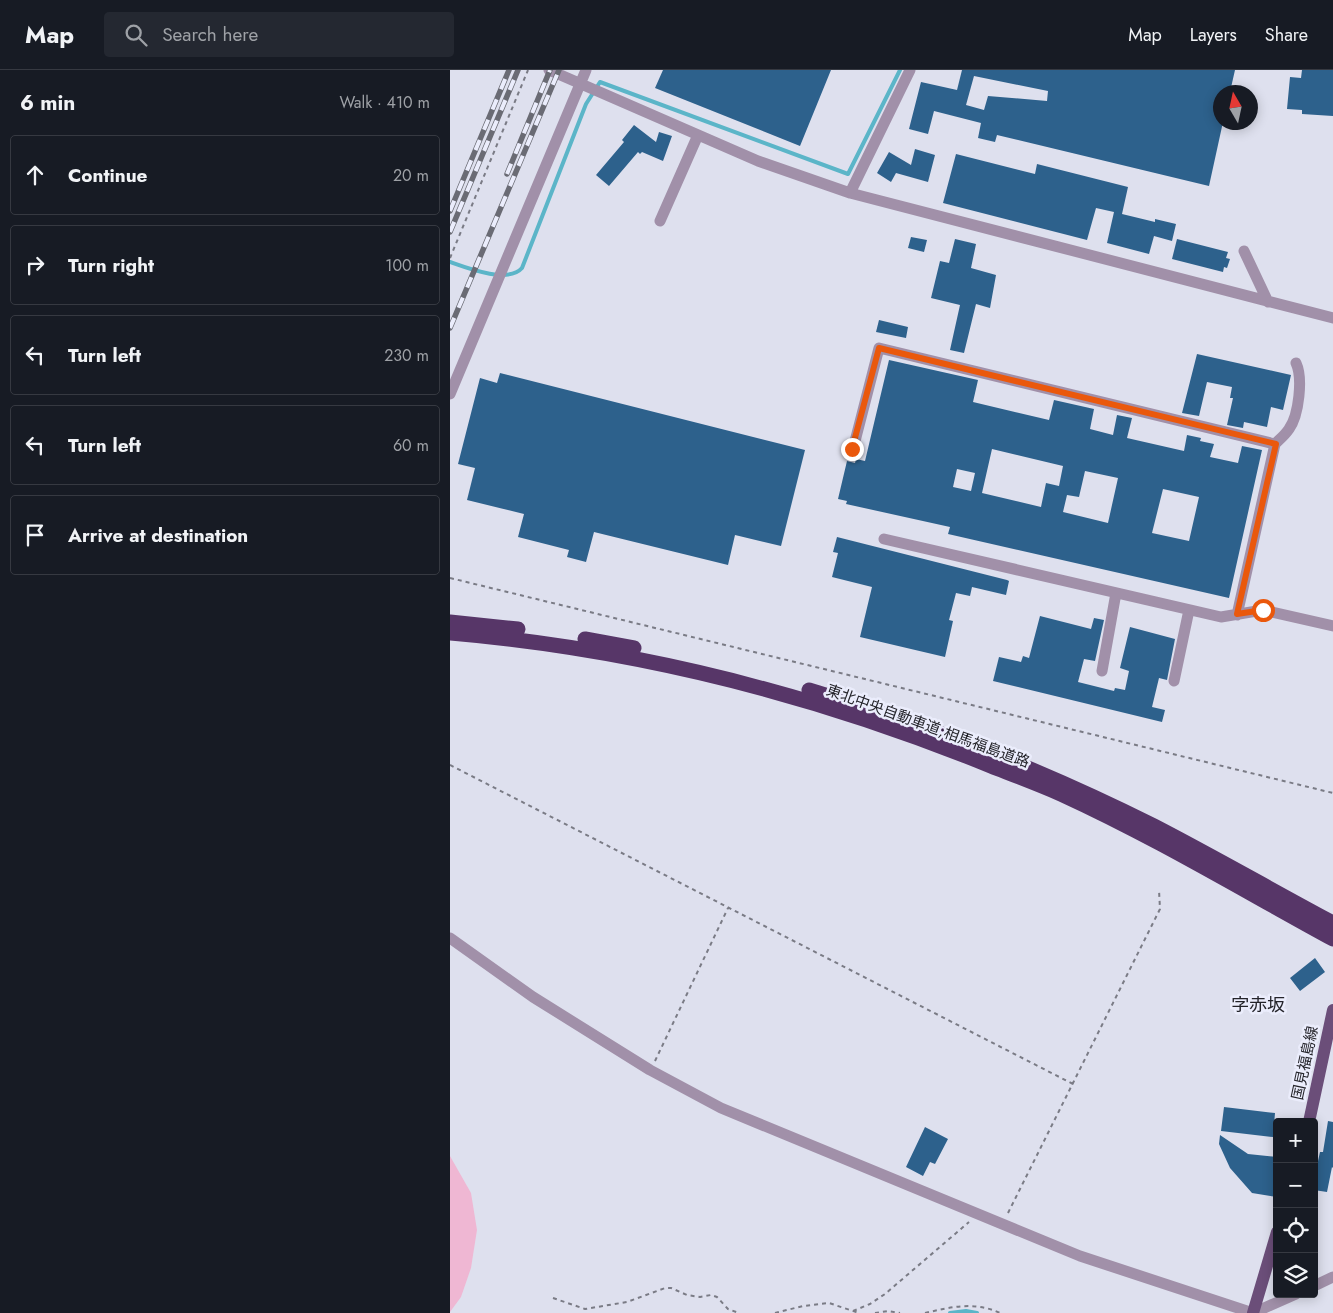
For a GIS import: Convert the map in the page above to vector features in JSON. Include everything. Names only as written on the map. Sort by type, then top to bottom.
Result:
[{"type":"highway","name":"東北中央自動車道;相馬福島道路","points":[[450,622],[507,628],[615,644],[762,676],[848,702],[956,740],[1050,778],[1154,826],[1333,924]]},
{"type":"highway","name":"東北中央自動車道;相馬福島道路","points":[[450,633],[505,638],[594,651],[697,671],[858,715],[958,752],[1060,794],[1133,829],[1333,939]]},
{"type":"main road","name":"国見福島線","points":[[1310,1118],[1333,1010]]},
{"type":"main road","points":[[1253,1313],[1273,1246]]},
{"type":"street","points":[[549,70],[758,161],[850,193],[1333,318]]},
{"type":"street","points":[[450,394],[586,70]]},
{"type":"street","points":[[850,193],[910,70]]},
{"type":"street","points":[[660,221],[698,135]]},
{"type":"street","points":[[1244,251],[1268,302]]},
{"type":"street","points":[[852,449],[879,348],[1276,444]]},
{"type":"street","points":[[1237,614],[1276,444],[1290,428],[1298,401],[1301,380],[1296,363]]},
{"type":"street","points":[[884,539],[1221,617],[1263,610],[1333,626]]},
{"type":"street","points":[[1102,671],[1116,593]]},
{"type":"street","points":[[1174,681],[1189,610]]},
{"type":"street","points":[[450,938],[533,997],[650,1070],[721,1108],[1080,1256],[1253,1313],[1287,1298]]},
{"type":"street","points":[[1318,1284],[1333,1277]]},
{"type":"path","points":[[450,258],[528,70]]},
{"type":"path","points":[[450,578],[1333,793]]},
{"type":"path","points":[[450,765],[1073,1084]]},
{"type":"path","points":[[1003,1224],[1160,909],[1160,890]]},
{"type":"path","points":[[650,1070],[728,908]]},
{"type":"path","points":[[853,1311],[870,1304],[885,1294],[978,1215]]},
{"type":"path","points":[[552,1298],[585,1309],[633,1301],[664,1288],[671,1288],[687,1295],[717,1297],[728,1309],[739,1313]]},
{"type":"path","points":[[775,1313],[816,1304],[829,1304],[859,1313]]},
{"type":"path","points":[[925,1313],[953,1306],[968,1305],[1000,1313]]},
{"type":"path","points":[[875,1313],[888,1311],[900,1313]]},
{"type":"shaded area","points":[[450,1156],[471,1193],[477,1230],[471,1268],[461,1297],[450,1312]]},
{"type":"building","points":[[663,70],[831,70],[800,146],[655,88]]},
{"type":"building","points":[[962,70],[1235,70],[1232,85],[1213,85],[1213,130],[1221,130],[1209,186],[997,135],[995,142],[978,138],[981,123],[934,111],[928,134],[909,129],[921,82],[957,90]],"holes":[[[974,76],[1048,91],[1047,101],[988,96],[984,110],[966,105]]]},
{"type":"building","points":[[1302,70],[1333,70],[1333,116],[1302,114],[1302,110],[1287,109],[1290,77],[1301,78]]},
{"type":"building","points":[[634,125],[656,142],[659,132],[672,136],[663,161],[638,152],[609,186],[596,175],[624,142],[622,140]]},
{"type":"building","points":[[915,149],[935,155],[928,182],[896,173],[891,182],[877,173],[889,152],[911,165]]},
{"type":"building","points":[[956,154],[1035,174],[1037,164],[1128,187],[1122,214],[1155,222],[1155,219],[1176,224],[1172,241],[1154,236],[1149,254],[1107,243],[1114,212],[1096,208],[1087,240],[943,203]]},
{"type":"building","points":[[911,237],[927,240],[924,252],[908,248]]},
{"type":"building","points":[[955,239],[976,244],[971,268],[996,275],[990,308],[976,304],[964,353],[950,350],[960,305],[931,298],[940,261],[949,263]]},
{"type":"building","points":[[1177,239],[1228,252],[1226,258],[1230,259],[1227,268],[1224,267],[1223,272],[1172,259]]},
{"type":"building","points":[[879,320],[908,327],[906,338],[876,332]]},
{"type":"building","points":[[1197,354],[1291,375],[1283,410],[1271,407],[1267,427],[1244,422],[1243,428],[1227,425],[1233,398],[1230,398],[1232,387],[1207,382],[1199,416],[1182,413]]},
{"type":"building","points":[[889,360],[978,380],[973,402],[1049,420],[1054,400],[1094,409],[1090,429],[1113,435],[1117,415],[1132,418],[1127,438],[1184,451],[1187,435],[1201,438],[1200,441],[1214,444],[1210,457],[1238,463],[1242,446],[1262,450],[1229,598],[948,534],[950,527],[846,504],[847,501],[838,499],[847,461],[855,463],[856,459],[865,461]],"holes":[[[992,449],[1063,466],[1059,486],[1046,483],[1041,507],[982,493]],[[957,469],[975,473],[971,491],[953,487]],[[1085,471],[1118,478],[1108,523],[1063,512],[1067,495],[1079,497]],[[1163,489],[1199,497],[1189,541],[1152,533]]]},
{"type":"building","points":[[500,373],[805,450],[781,546],[735,535],[728,565],[594,532],[586,562],[567,557],[569,550],[518,537],[524,514],[467,500],[475,468],[458,464],[480,378],[497,383]]},
{"type":"building","points":[[837,537],[1007,580],[1009,581],[1006,595],[972,587],[970,596],[956,593],[949,620],[953,621],[945,657],[860,637],[872,587],[832,577],[838,553],[833,552]]},
{"type":"building","points":[[1040,616],[1091,629],[1094,618],[1104,620],[1095,661],[1084,659],[1078,682],[1114,691],[1115,688],[1125,690],[1129,671],[1120,668],[1130,627],[1175,639],[1167,680],[1159,678],[1152,707],[1165,710],[1162,722],[993,681],[999,657],[1021,662],[1023,656],[1029,658]]},
{"type":"building","points":[[1315,958],[1325,972],[1300,991],[1290,978]]},
{"type":"building","points":[[1224,1107],[1275,1113],[1273,1118],[1273,1137],[1221,1131]]},
{"type":"building","points":[[1328,1121],[1333,1122],[1333,1168],[1327,1192],[1318,1191],[1318,1161],[1320,1152],[1323,1152]]},
{"type":"building","points":[[925,1127],[948,1139],[935,1164],[930,1162],[923,1176],[906,1167]]},
{"type":"building","points":[[1220,1135],[1248,1154],[1273,1157],[1273,1196],[1252,1193],[1230,1168],[1219,1144]]},
{"type":"waterway","points":[[450,262],[477,271],[498,275],[516,273],[522,268],[586,104],[600,82],[848,174],[900,70]]},
{"type":"waterway","points":[[950,1313],[966,1311],[977,1313]]},
{"type":"railway","points":[[450,211],[509,70]]},
{"type":"railway","points":[[450,232],[518,70]]},
{"type":"railway","points":[[507,174],[550,70]]},
{"type":"railway","points":[[450,328],[559,70]]},
{"type":"district","name":"字赤坂","points":[[1258,1005]]},
{"type":"route","points":[[852,449],[879,348],[1276,444],[1237,614],[1263,610]]}]
